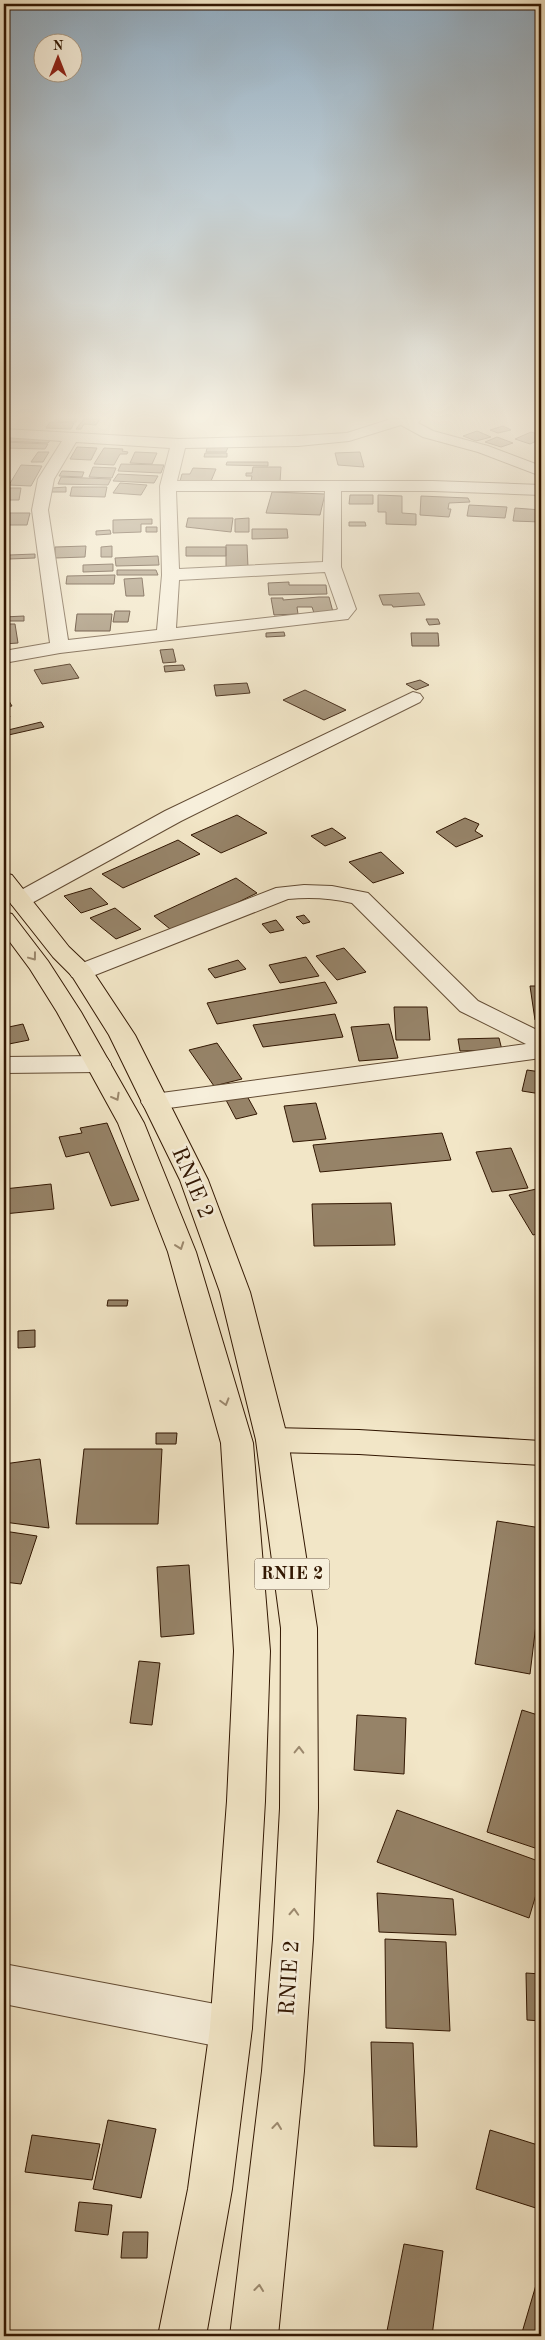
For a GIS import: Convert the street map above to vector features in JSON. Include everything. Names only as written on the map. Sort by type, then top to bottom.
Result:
[{"type":"main road","name":"RNIE 2","points":[[9,900],[80,972],[122,1035],[194,1180],[234,1292],[272,1440],[298,1628],[299,1808],[293,1939],[283,2071],[254,2336]]},
{"type":"main road","name":"RNIE 2","points":[[9,900],[55,989],[131,1123],[182,1252],[237,1443],[252,1650],[246,1801],[231,2028],[210,2189],[182,2336]]},
{"type":"main road","points":[[272,1440],[359,1442],[541,1453]]},
{"type":"street","points":[[43,528],[60,647]]},
{"type":"street","points":[[166,635],[171,575],[169,528]]},
{"type":"street","points":[[4,657],[60,647],[342,615],[347,609],[332,567],[332,528]]},
{"type":"street","points":[[171,575],[332,567]]},
{"type":"street","points":[[9,900],[173,816],[412,698]]},
{"type":"street","points":[[80,972],[284,893],[307,891],[337,892],[360,898],[469,1006],[541,1042]]},
{"type":"street","points":[[154,1102],[541,1050]]},
{"type":"street","points":[[4,1065],[98,1064]]},
{"type":"street","points":[[4,1984],[231,2028]]},
{"type":"building","points":[[113,528],[141,528],[141,532],[113,533]]},
{"type":"building","points":[[146,528],[157,528],[157,532],[146,532]]},
{"type":"building","points":[[197,528],[232,528],[231,532]]},
{"type":"building","points":[[235,528],[249,528],[249,532],[235,532]]},
{"type":"building","points":[[252,529],[287,529],[288,538],[252,539]]},
{"type":"building","points":[[110,530],[111,534],[96,535],[96,531]]},
{"type":"building","points":[[226,545],[247,545],[248,567],[226,567]]},
{"type":"building","points":[[86,546],[85,557],[55,558],[55,547]]},
{"type":"building","points":[[112,546],[112,557],[101,557],[101,547]]},
{"type":"building","points":[[186,547],[226,547],[226,556],[186,556]]},
{"type":"building","points":[[35,554],[35,558],[9,559],[9,555]]},
{"type":"building","points":[[158,556],[159,565],[116,566],[115,558]]},
{"type":"building","points":[[113,564],[113,571],[83,572],[83,565]]},
{"type":"building","points":[[117,570],[156,570],[158,575],[117,575]]},
{"type":"building","points":[[115,575],[114,584],[66,584],[67,576]]},
{"type":"building","points":[[142,578],[144,596],[126,596],[124,579]]},
{"type":"building","points":[[289,582],[289,585],[326,585],[327,594],[269,595],[268,583]]},
{"type":"building","points":[[419,593],[425,605],[393,607],[392,605],[383,605],[379,595]]},
{"type":"building","points":[[329,597],[333,612],[314,613],[312,607],[297,607],[298,614],[274,615],[271,598],[283,598],[283,600]]},
{"type":"building","points":[[115,611],[130,611],[128,622],[113,622]]},
{"type":"building","points":[[77,614],[112,614],[110,631],[75,631]]},
{"type":"building","points":[[24,616],[24,621],[4,621],[4,617]]},
{"type":"building","points":[[426,619],[438,619],[440,624],[429,625]]},
{"type":"building","points":[[4,624],[15,624],[18,643],[4,644]]},
{"type":"building","points":[[284,632],[285,636],[266,637],[266,633]]},
{"type":"building","points":[[411,633],[438,633],[439,646],[412,646]]},
{"type":"building","points":[[173,649],[176,662],[163,663],[160,650]]},
{"type":"building","points":[[70,664],[79,678],[42,684],[34,670]]},
{"type":"building","points":[[183,665],[185,670],[165,672],[164,666]]},
{"type":"building","points":[[420,680],[429,685],[416,690],[406,684]]},
{"type":"building","points":[[247,683],[250,693],[216,696],[214,685]]},
{"type":"building","points":[[305,690],[346,710],[324,720],[283,700]]},
{"type":"building","points":[[4,693],[12,706],[5,707],[10,717],[4,718]]},
{"type":"building","points":[[41,722],[44,727],[4,736],[4,731]]},
{"type":"building","points":[[237,815],[267,833],[221,853],[191,835]]},
{"type":"building","points":[[465,818],[479,824],[475,831],[483,836],[456,847],[436,832]]},
{"type":"building","points":[[332,828],[346,838],[325,846],[311,836]]},
{"type":"building","points":[[178,840],[200,854],[123,888],[102,874]]},
{"type":"building","points":[[381,852],[404,873],[373,883],[349,862]]},
{"type":"building","points":[[236,878],[257,893],[175,933],[154,916]]},
{"type":"building","points":[[91,888],[108,904],[81,913],[64,896]]},
{"type":"building","points":[[115,908],[141,929],[116,939],[90,918]]},
{"type":"building","points":[[304,915],[310,922],[303,924],[296,917]]},
{"type":"building","points":[[276,920],[284,930],[270,933],[262,924]]},
{"type":"building","points":[[344,948],[366,972],[337,980],[316,956]]},
{"type":"building","points":[[306,957],[319,976],[280,983],[269,965]]},
{"type":"building","points":[[238,960],[246,969],[215,978],[208,969]]},
{"type":"building","points":[[325,982],[337,1003],[217,1024],[207,1003]]},
{"type":"building","points":[[530,986],[541,986],[541,1020],[535,1020]]},
{"type":"building","points":[[394,1007],[427,1007],[430,1040],[396,1040]]},
{"type":"building","points":[[335,1014],[343,1037],[263,1047],[253,1025]]},
{"type":"building","points":[[23,1024],[29,1040],[4,1045],[4,1028]]},
{"type":"building","points":[[389,1024],[398,1058],[359,1061],[351,1027]]},
{"type":"building","points":[[499,1038],[502,1050],[460,1051],[458,1039]]},
{"type":"building","points":[[217,1043],[242,1079],[214,1086],[189,1050]]},
{"type":"building","points":[[527,1070],[541,1072],[541,1094],[522,1091]]},
{"type":"building","points":[[247,1096],[257,1114],[236,1119],[226,1100]]},
{"type":"building","points":[[316,1103],[326,1139],[293,1142],[284,1106]]},
{"type":"building","points":[[107,1123],[139,1200],[111,1206],[89,1152],[66,1157],[59,1137],[82,1133],[80,1128]]},
{"type":"building","points":[[442,1133],[451,1160],[320,1172],[313,1145]]},
{"type":"building","points":[[511,1148],[528,1188],[492,1192],[476,1152]]},
{"type":"building","points":[[51,1184],[54,1209],[4,1214],[4,1189]]},
{"type":"building","points":[[541,1188],[541,1233],[533,1235],[509,1195]]},
{"type":"building","points":[[391,1203],[395,1245],[314,1246],[312,1204]]},
{"type":"building","points":[[108,1300],[128,1300],[127,1306],[107,1306]]},
{"type":"building","points":[[35,1330],[35,1347],[18,1348],[18,1331]]},
{"type":"building","points":[[156,1433],[177,1433],[176,1444],[156,1444]]},
{"type":"building","points":[[84,1449],[162,1449],[158,1524],[76,1524]]},
{"type":"building","points":[[40,1459],[49,1528],[4,1522],[4,1464]]},
{"type":"building","points":[[497,1521],[541,1528],[541,1583],[530,1674],[475,1664]]},
{"type":"building","points":[[4,1531],[37,1536],[21,1584],[4,1582]]},
{"type":"building","points":[[189,1565],[194,1634],[161,1637],[157,1567]]},
{"type":"building","points":[[139,1661],[160,1663],[152,1725],[130,1723]]},
{"type":"building","points":[[522,1710],[541,1716],[541,1850],[487,1832]]},
{"type":"building","points":[[357,1715],[406,1718],[404,1774],[354,1770]]},
{"type":"building","points":[[397,1810],[541,1862],[541,1878],[529,1918],[377,1862]]},
{"type":"building","points":[[377,1893],[453,1899],[456,1935],[379,1932]]},
{"type":"building","points":[[385,1939],[446,1942],[450,2031],[386,2028]]},
{"type":"building","points":[[526,1973],[541,1974],[541,2021],[527,2020]]},
{"type":"building","points":[[371,2042],[413,2043],[417,2147],[374,2146]]},
{"type":"building","points":[[108,2120],[156,2129],[141,2198],[93,2189]]},
{"type":"building","points":[[490,2130],[541,2146],[541,2198],[539,2209],[476,2189]]},
{"type":"building","points":[[32,2135],[100,2144],[92,2180],[25,2172]]},
{"type":"building","points":[[79,2202],[112,2205],[108,2235],[75,2231]]},
{"type":"building","points":[[123,2232],[148,2232],[147,2258],[121,2258]]},
{"type":"building","points":[[404,2244],[443,2251],[432,2336],[386,2336]]},
{"type":"building","points":[[541,2268],[541,2336],[521,2336]]}]
